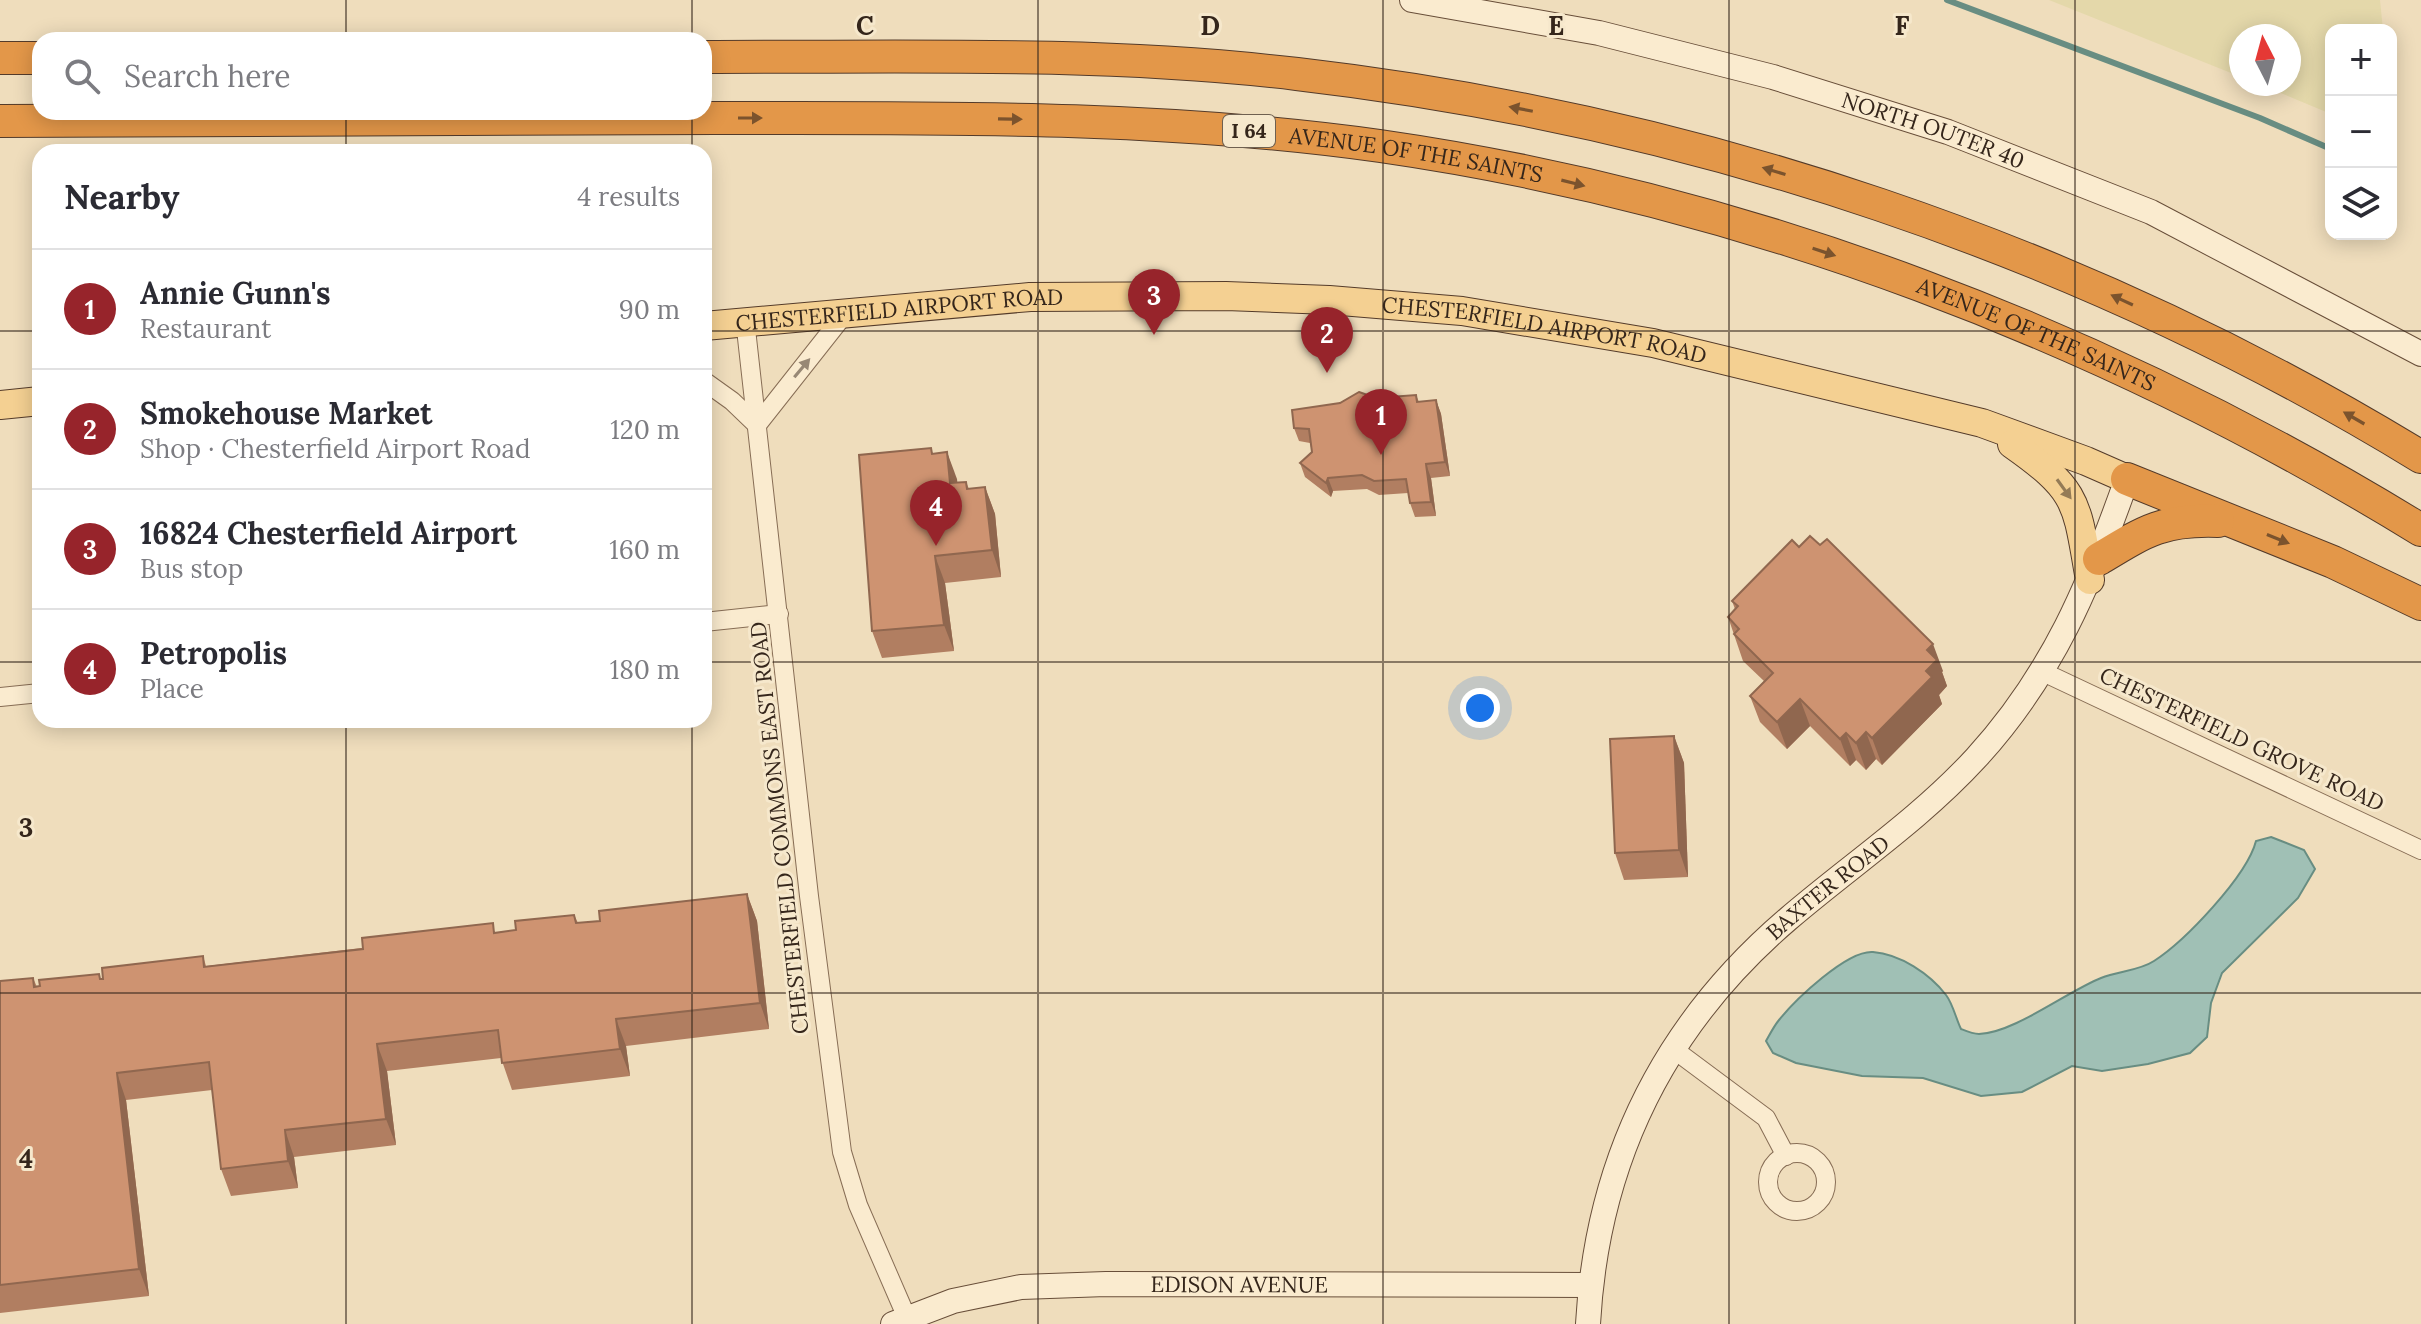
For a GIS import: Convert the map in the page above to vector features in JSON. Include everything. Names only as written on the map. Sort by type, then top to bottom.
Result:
[{"type":"highway","points":[[712,57],[1063,58],[1218,66],[1373,84],[1526,109],[1600,125],[1750,163],[1824,186],[2013,254],[2112,295],[2253,362],[2421,457]]},
{"type":"highway","points":[[0,58],[32,58]]},
{"type":"highway","name":"AVENUE OF THE SAINTS","points":[[712,120],[1037,119],[1145,122],[1362,144],[1558,179],[1754,230],[1971,304],[2114,365],[2198,406],[2320,470],[2421,530]]},
{"type":"highway","name":"AVENUE OF THE SAINTS","points":[[0,121],[518,120]]},
{"type":"highway","points":[[2127,479],[2333,562],[2421,604]]},
{"type":"highway","points":[[2094,570],[2141,533],[2164,524],[2189,520],[2234,521]]},
{"type":"main road","name":"CHESTERFIELD AIRPORT ROAD","points":[[712,325],[1002,298],[1125,295],[1329,300],[1462,311],[1653,343],[1982,423],[2127,479]]},
{"type":"main road","points":[[0,405],[32,402]]},
{"type":"main road","points":[[1982,423],[2059,480],[2079,514],[2094,570]]},
{"type":"street","name":"NORTH OUTER 40","points":[[1412,0],[1599,33],[1773,77],[1948,132],[2151,212],[2421,354]]},
{"type":"street","points":[[712,387],[757,425],[847,311]]},
{"type":"street","name":"CHESTERFIELD COMMONS EAST ROAD","points":[[745,320],[809,896],[842,1152],[900,1321]]},
{"type":"street","name":"BAXTER ROAD","points":[[1588,1324],[1590,1285],[1600,1223],[1613,1177],[1638,1114],[1672,1048],[1723,981],[1755,949],[1822,891],[1874,852],[1978,756],[2043,672],[2067,629],[2094,570],[2127,479]]},
{"type":"street","points":[[712,621],[779,614]]},
{"type":"street","name":"CHESTERFIELD GROVE ROAD","points":[[2043,672],[2421,850]]},
{"type":"street","points":[[0,697],[32,694]]},
{"type":"street","points":[[1672,1048],[1766,1118],[1786,1156]]},
{"type":"street","name":"EDISON AVENUE","points":[[900,1321],[964,1298],[1021,1287],[1136,1284],[1590,1285]]},
{"type":"shaded area","points":[[2049,0],[2380,0],[2382,24],[2325,24],[2325,112],[2288,96],[2301,96],[2301,24],[2229,24],[2229,72]]},
{"type":"water","points":[[2271,837],[2304,850],[2315,869],[2298,898],[2222,973],[2211,1003],[2207,1037],[2190,1053],[2102,1071],[2072,1066],[2022,1092],[1981,1096],[1923,1078],[1862,1076],[1796,1063],[1773,1053],[1766,1041],[1787,1011],[1822,978],[1850,959],[1873,952],[1904,961],[1932,980],[1948,999],[1961,1029],[1979,1034],[2008,1027],[2087,984],[2142,967],[2167,952],[2228,889],[2241,872],[2256,841]]},
{"type":"building","points":[[1359,392],[1376,398],[1416,395],[1417,402],[1436,400],[1445,462],[1426,464],[1431,502],[1410,503],[1406,479],[1374,481],[1362,475],[1328,478],[1326,483],[1300,463],[1312,452],[1309,429],[1294,428],[1292,410],[1340,403]]},
{"type":"building","points":[[931,448],[932,454],[947,452],[950,483],[966,482],[967,489],[985,487],[992,550],[935,556],[944,625],[872,631],[859,455]]},
{"type":"building","points":[[1810,536],[1820,545],[1827,539],[1933,644],[1927,650],[1937,660],[1926,671],[1932,677],[1872,738],[1866,732],[1856,743],[1846,733],[1840,739],[1800,699],[1777,722],[1750,696],[1773,673],[1734,634],[1739,629],[1728,617],[1738,606],[1732,601],[1792,540],[1799,547]]},
{"type":"building","points":[[1674,736],[1679,850],[1615,853],[1610,739]]},
{"type":"building","points":[[747,894],[760,1003],[616,1019],[620,1049],[502,1063],[498,1030],[377,1044],[386,1119],[285,1130],[288,1161],[221,1169],[209,1062],[117,1073],[139,1269],[0,1285],[0,981],[33,978],[34,987],[40,986],[39,980],[99,974],[103,979],[102,968],[203,956],[204,967],[363,949],[362,938],[493,923],[494,933],[516,930],[515,921],[574,915],[576,923],[600,921],[599,911]]},
{"type":"waterway","points":[[1947,0],[2260,118],[2325,146]]},
{"type":"place","name":"16824 Chesterfield Airport","points":[[1154,335]]},
{"type":"place","name":"Smokehouse Market","points":[[1327,373]]},
{"type":"place","name":"Annie Gunn's","points":[[1381,455]]},
{"type":"place","name":"Petropolis","points":[[936,546]]}]
